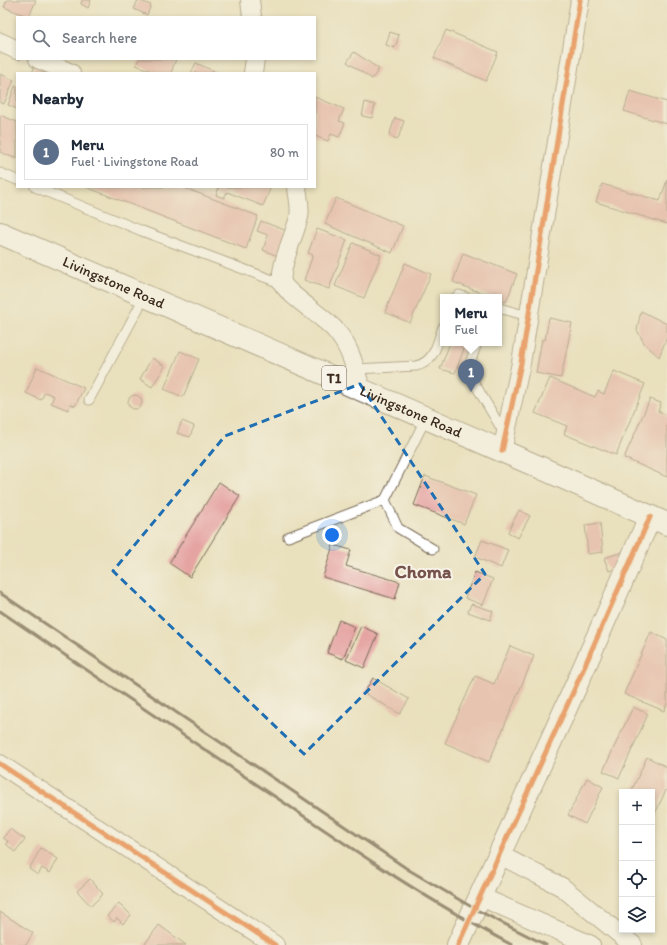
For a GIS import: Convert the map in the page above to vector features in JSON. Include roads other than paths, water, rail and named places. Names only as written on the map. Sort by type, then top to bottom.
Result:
[{"type":"main road","name":"Livingstone Road","points":[[0,233],[145,296],[358,379],[426,418],[504,443],[659,521]]},
{"type":"main road","points":[[458,945],[481,896],[498,854],[575,688],[659,521]]},
{"type":"street","points":[[250,0],[252,16]]},
{"type":"street","points":[[504,443],[521,363],[580,0]]},
{"type":"street","points":[[0,42],[16,50]]},
{"type":"street","points":[[40,60],[69,72]]},
{"type":"street","points":[[253,72],[254,60]]},
{"type":"street","points":[[297,188],[299,216],[281,273],[283,284],[294,296],[336,330],[348,349],[358,379]]},
{"type":"street","points":[[0,764],[275,945]]},
{"type":"street","points":[[498,854],[562,887],[633,945]]},
{"type":"street","points":[[481,896],[591,945]]},
{"type":"lane","points":[[0,173],[16,180]]},
{"type":"lane","points":[[37,188],[142,231],[283,284]]},
{"type":"lane","points":[[89,400],[145,296]]},
{"type":"lane","points":[[502,309],[528,316]]},
{"type":"lane","points":[[358,379],[423,365],[432,357],[440,335]]},
{"type":"lane","points":[[476,346],[470,363],[472,380],[504,443]]},
{"type":"lane","points":[[288,537],[385,500],[426,418]]},
{"type":"lane","points":[[385,500],[398,528],[433,549]]},
{"type":"railway","points":[[0,593],[409,870],[475,909],[546,945]]},
{"type":"railway","points":[[0,611],[367,859],[424,895],[512,945]]},
{"type":"place","name":"Meru","points":[[471,392]]},
{"type":"district","name":"Choma","points":[[423,571]]}]
